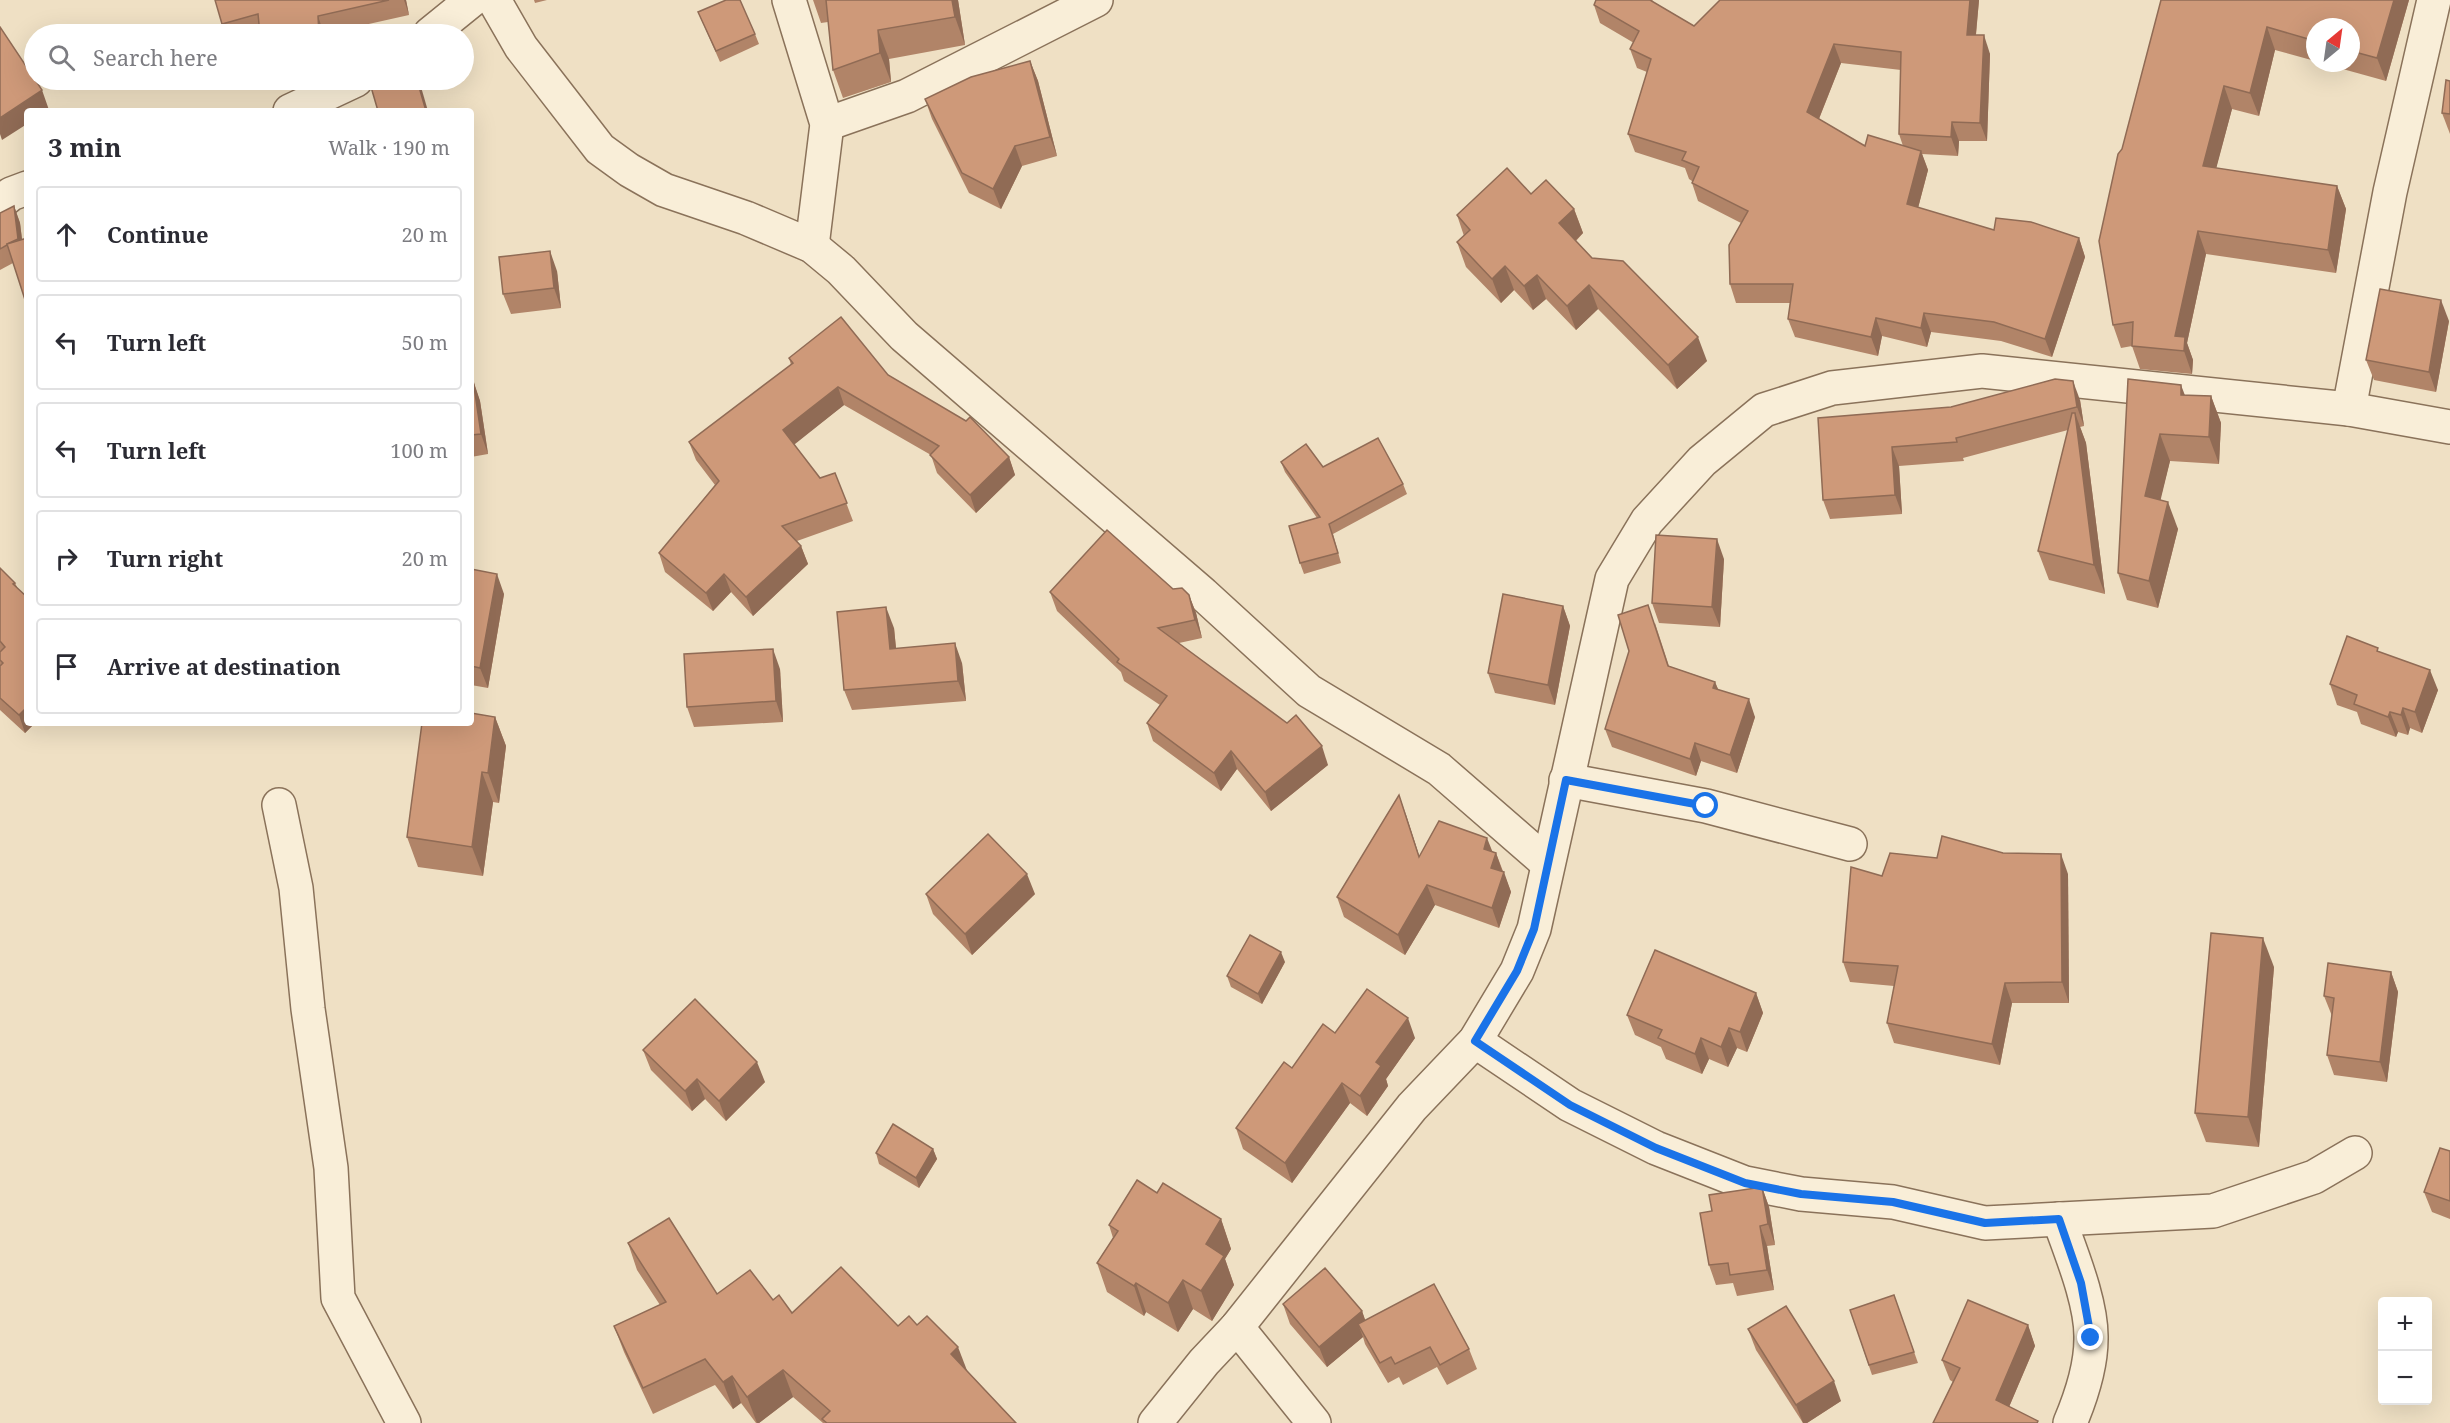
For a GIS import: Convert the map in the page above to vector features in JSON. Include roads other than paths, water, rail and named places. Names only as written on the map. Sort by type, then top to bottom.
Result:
[{"type":"street","points":[[442,24],[471,0]]},
{"type":"street","points":[[494,0],[521,47],[600,149],[629,170],[664,190],[746,218],[812,246],[841,270],[904,336],[1203,594],[1309,691],[1439,769],[1547,863]]},
{"type":"street","points":[[789,0],[827,124],[812,246]]},
{"type":"street","points":[[827,124],[907,96],[1096,0]]},
{"type":"street","points":[[2349,409],[2390,192],[2434,0]]},
{"type":"street","points":[[296,108],[335,90]]},
{"type":"street","points":[[1155,1423],[1204,1362],[1237,1327],[1398,1123],[1475,1041],[1512,979],[1534,929],[1612,579],[1647,521],[1702,461],[1764,410],[1832,388],[1982,371],[2349,409],[2450,428]]},
{"type":"street","points":[[1566,780],[1706,806],[1851,844]]},
{"type":"street","points":[[279,805],[296,888],[308,1009],[331,1168],[338,1298],[404,1423]]},
{"type":"street","points":[[1475,1041],[1570,1105],[1656,1148],[1745,1183],[1801,1194],[1893,1202],[1985,1223],[2213,1211],[2314,1177],[2355,1153]]},
{"type":"street","points":[[2059,1219],[2081,1283],[2091,1338],[2083,1394],[2070,1423]]},
{"type":"street","points":[[1237,1327],[1314,1423]]}]
